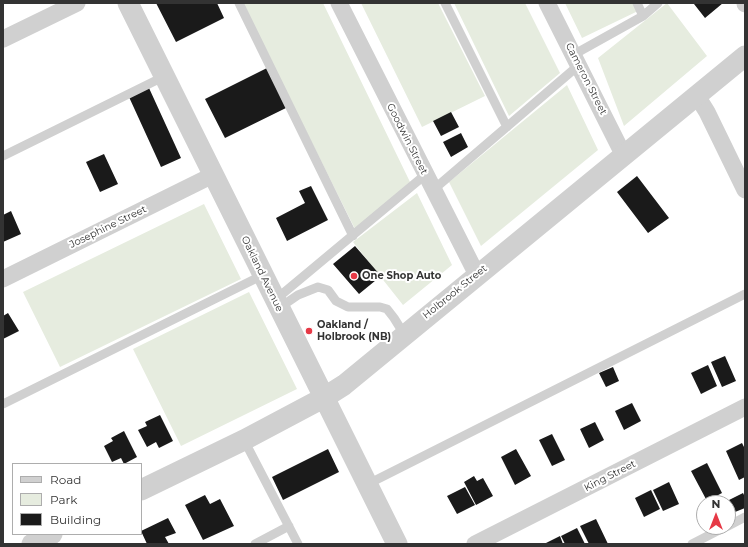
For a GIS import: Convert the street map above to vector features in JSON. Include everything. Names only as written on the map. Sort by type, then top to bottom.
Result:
[{"type":"street","points":[[3,39],[77,3]]},
{"type":"street","name":"Oakland Avenue","points":[[128,3],[397,544]]},
{"type":"street","name":"Goodwin Street","points":[[339,3],[476,275]]},
{"type":"street","name":"Cameron Street","points":[[547,3],[624,156]]},
{"type":"street","name":"Holbrook Street","points":[[142,490],[244,440],[325,397],[344,385],[404,334],[745,56]]},
{"type":"street","points":[[697,96],[707,112],[743,182]]},
{"type":"street","name":"Josephine Street","points":[[3,279],[213,175]]},
{"type":"street","name":"King Street","points":[[475,544],[745,407]]},
{"type":"street","points":[[32,544],[50,535]]},
{"type":"lane","points":[[239,3],[353,236]]},
{"type":"lane","points":[[445,3],[507,127]]},
{"type":"lane","points":[[637,3],[643,16]]},
{"type":"lane","points":[[277,304],[353,236],[507,127],[576,60],[643,16],[658,3]]},
{"type":"lane","points":[[3,156],[165,76]]},
{"type":"lane","points":[[3,404],[263,275]]},
{"type":"lane","points":[[277,304],[318,287],[328,290],[336,301],[348,307],[380,307],[387,309],[404,334]]},
{"type":"lane","points":[[368,484],[745,294]]},
{"type":"lane","points":[[244,440],[298,544]]},
{"type":"lane","points":[[736,522],[745,517]]},
{"type":"lane","points":[[255,544],[289,526]]},
{"type":"lane","points":[[692,544],[709,535]]},
{"type":"green space","points":[[242,3],[323,3],[410,182],[355,229]]},
{"type":"green space","points":[[361,3],[438,3],[485,96],[422,127]]},
{"type":"green space","points":[[454,3],[525,3],[560,73],[509,116]]},
{"type":"green space","points":[[565,3],[634,3],[638,11],[582,38]]},
{"type":"green space","points":[[667,3],[707,56],[624,126],[598,58]]},
{"type":"green space","points":[[567,85],[598,150],[481,246],[449,182]]},
{"type":"green space","points":[[417,193],[452,265],[403,305],[353,242]]},
{"type":"green space","points":[[204,204],[241,279],[60,367],[23,292]]},
{"type":"green space","points":[[249,292],[297,389],[181,446],[133,349]]},
{"type":"building","points":[[156,3],[217,3],[224,18],[176,42]]},
{"type":"building","points":[[723,3],[705,18],[694,4]]},
{"type":"building","points":[[269,67],[288,107],[225,138],[205,99]]},
{"type":"building","points":[[149,88],[181,158],[161,167],[129,97]]},
{"type":"building","points":[[451,112],[459,127],[441,136],[433,121]]},
{"type":"building","points":[[461,133],[468,147],[451,157],[443,142]]},
{"type":"building","points":[[104,154],[118,184],[100,192],[86,162]]},
{"type":"building","points":[[637,176],[669,218],[648,233],[617,192]]},
{"type":"building","points":[[311,186],[328,220],[287,241],[276,218],[305,203],[299,191]]},
{"type":"building","points":[[11,211],[21,234],[3,242],[3,215]]},
{"type":"building","points":[[355,246],[381,276],[359,294],[333,264]]},
{"type":"building","points":[[8,313],[19,331],[3,339],[3,316]]},
{"type":"building","points":[[725,356],[736,381],[722,387],[711,362]]},
{"type":"building","points":[[708,365],[717,386],[701,394],[691,373]]},
{"type":"building","points":[[613,367],[619,381],[606,387],[599,373]]},
{"type":"building","points":[[632,403],[641,421],[624,430],[615,411]]},
{"type":"building","points":[[160,415],[173,441],[159,448],[156,442],[147,447],[138,430],[147,426],[145,422]]},
{"type":"building","points":[[595,422],[604,440],[589,448],[580,429]]},
{"type":"building","points":[[124,431],[137,457],[126,463],[124,463],[121,458],[112,462],[104,446],[113,441],[111,438]]},
{"type":"building","points":[[552,434],[565,460],[552,466],[539,440]]},
{"type":"building","points":[[742,443],[745,449],[745,477],[739,480],[726,451]]},
{"type":"building","points":[[328,449],[339,472],[283,500],[272,477]]},
{"type":"building","points":[[516,449],[531,476],[515,485],[501,457]]},
{"type":"building","points":[[707,463],[722,493],[718,495],[704,495],[691,471]]},
{"type":"building","points":[[474,476],[477,481],[483,478],[493,496],[476,505],[464,482]]},
{"type":"building","points":[[669,482],[679,504],[663,511],[653,490]]},
{"type":"building","points":[[465,487],[475,505],[457,514],[447,496]]},
{"type":"building","points":[[651,490],[660,509],[644,517],[635,498]]},
{"type":"building","points":[[743,493],[745,497],[745,508],[736,512],[736,496]]},
{"type":"building","points":[[205,495],[210,504],[220,499],[234,526],[203,540],[185,505]]},
{"type":"building","points":[[168,518],[176,533],[165,537],[169,544],[147,544],[142,531]]},
{"type":"building","points":[[596,519],[608,544],[589,544],[580,526]]},
{"type":"building","points":[[577,528],[585,544],[565,544],[561,536]]},
{"type":"building","points":[[560,536],[563,544],[544,544]]},
{"type":"place","name":"One Shop Auto","points":[[354,276]]},
{"type":"place","name":"Oakland / Holbrook (NB)","points":[[309,331]]}]
